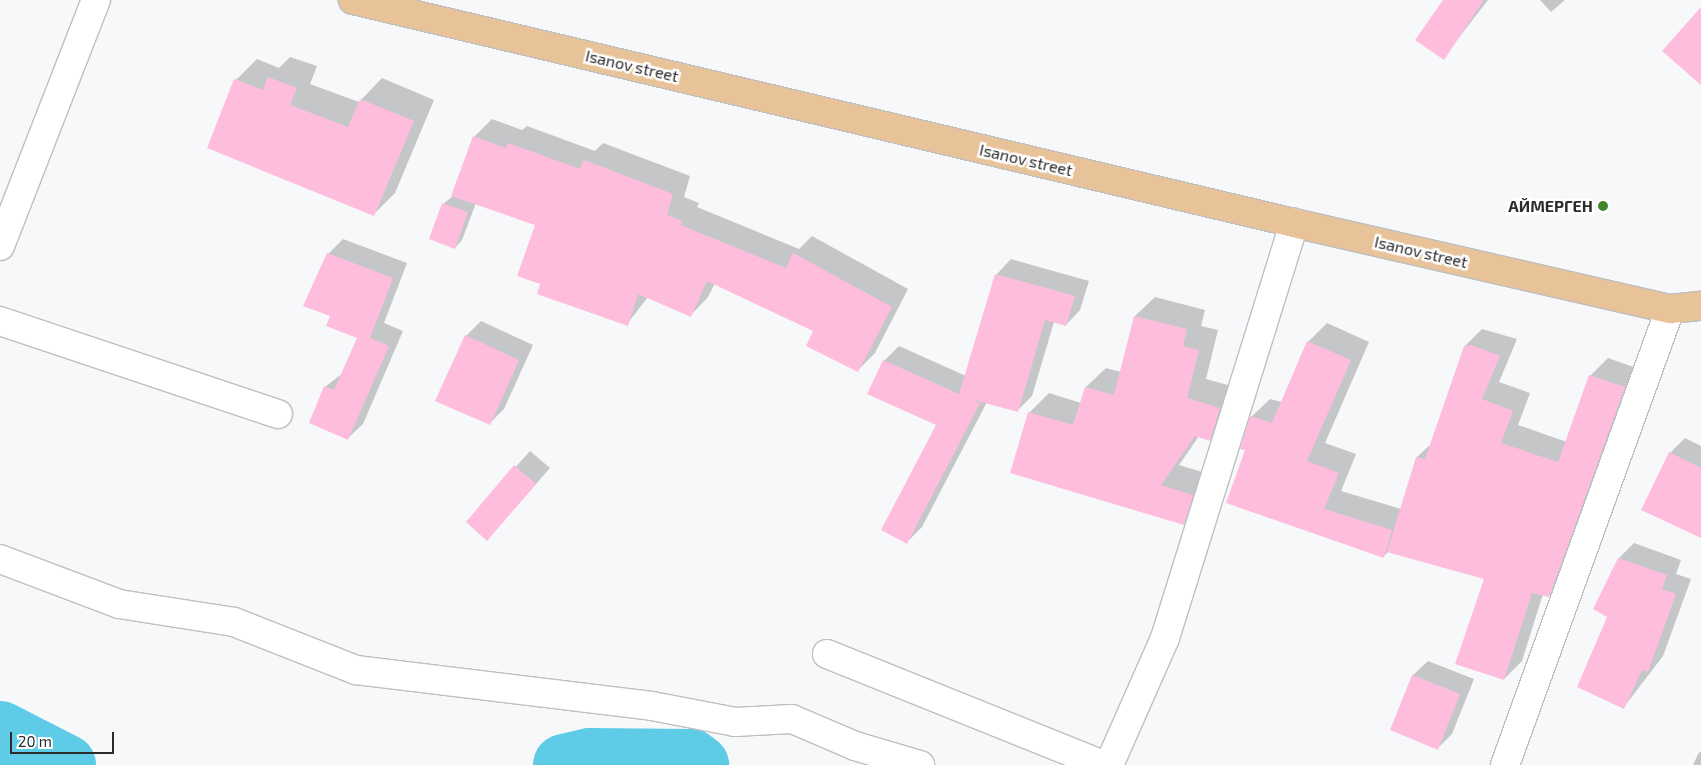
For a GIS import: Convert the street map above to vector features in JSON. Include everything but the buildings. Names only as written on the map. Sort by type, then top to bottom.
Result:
[{"type":"main road","name":"Isanov street","points":[[353,0],[1294,223],[1670,309],[1701,306]]},
{"type":"street","points":[[2,238],[96,0]]},
{"type":"street","points":[[1109,765],[1165,638],[1294,223]]},
{"type":"street","points":[[1505,765],[1670,309]]},
{"type":"street","points":[[0,321],[278,414]]},
{"type":"street","points":[[0,559],[119,604],[234,622],[356,670],[652,706],[735,722],[792,720],[855,746],[920,765]]},
{"type":"street","points":[[827,654],[1104,765]]},
{"type":"waterway","points":[[0,732],[65,765]]},
{"type":"waterway","points":[[564,765],[590,759],[691,760],[698,765]]},
{"type":"place","name":"АЙМЕРГЕН","points":[[1603,206]]}]
